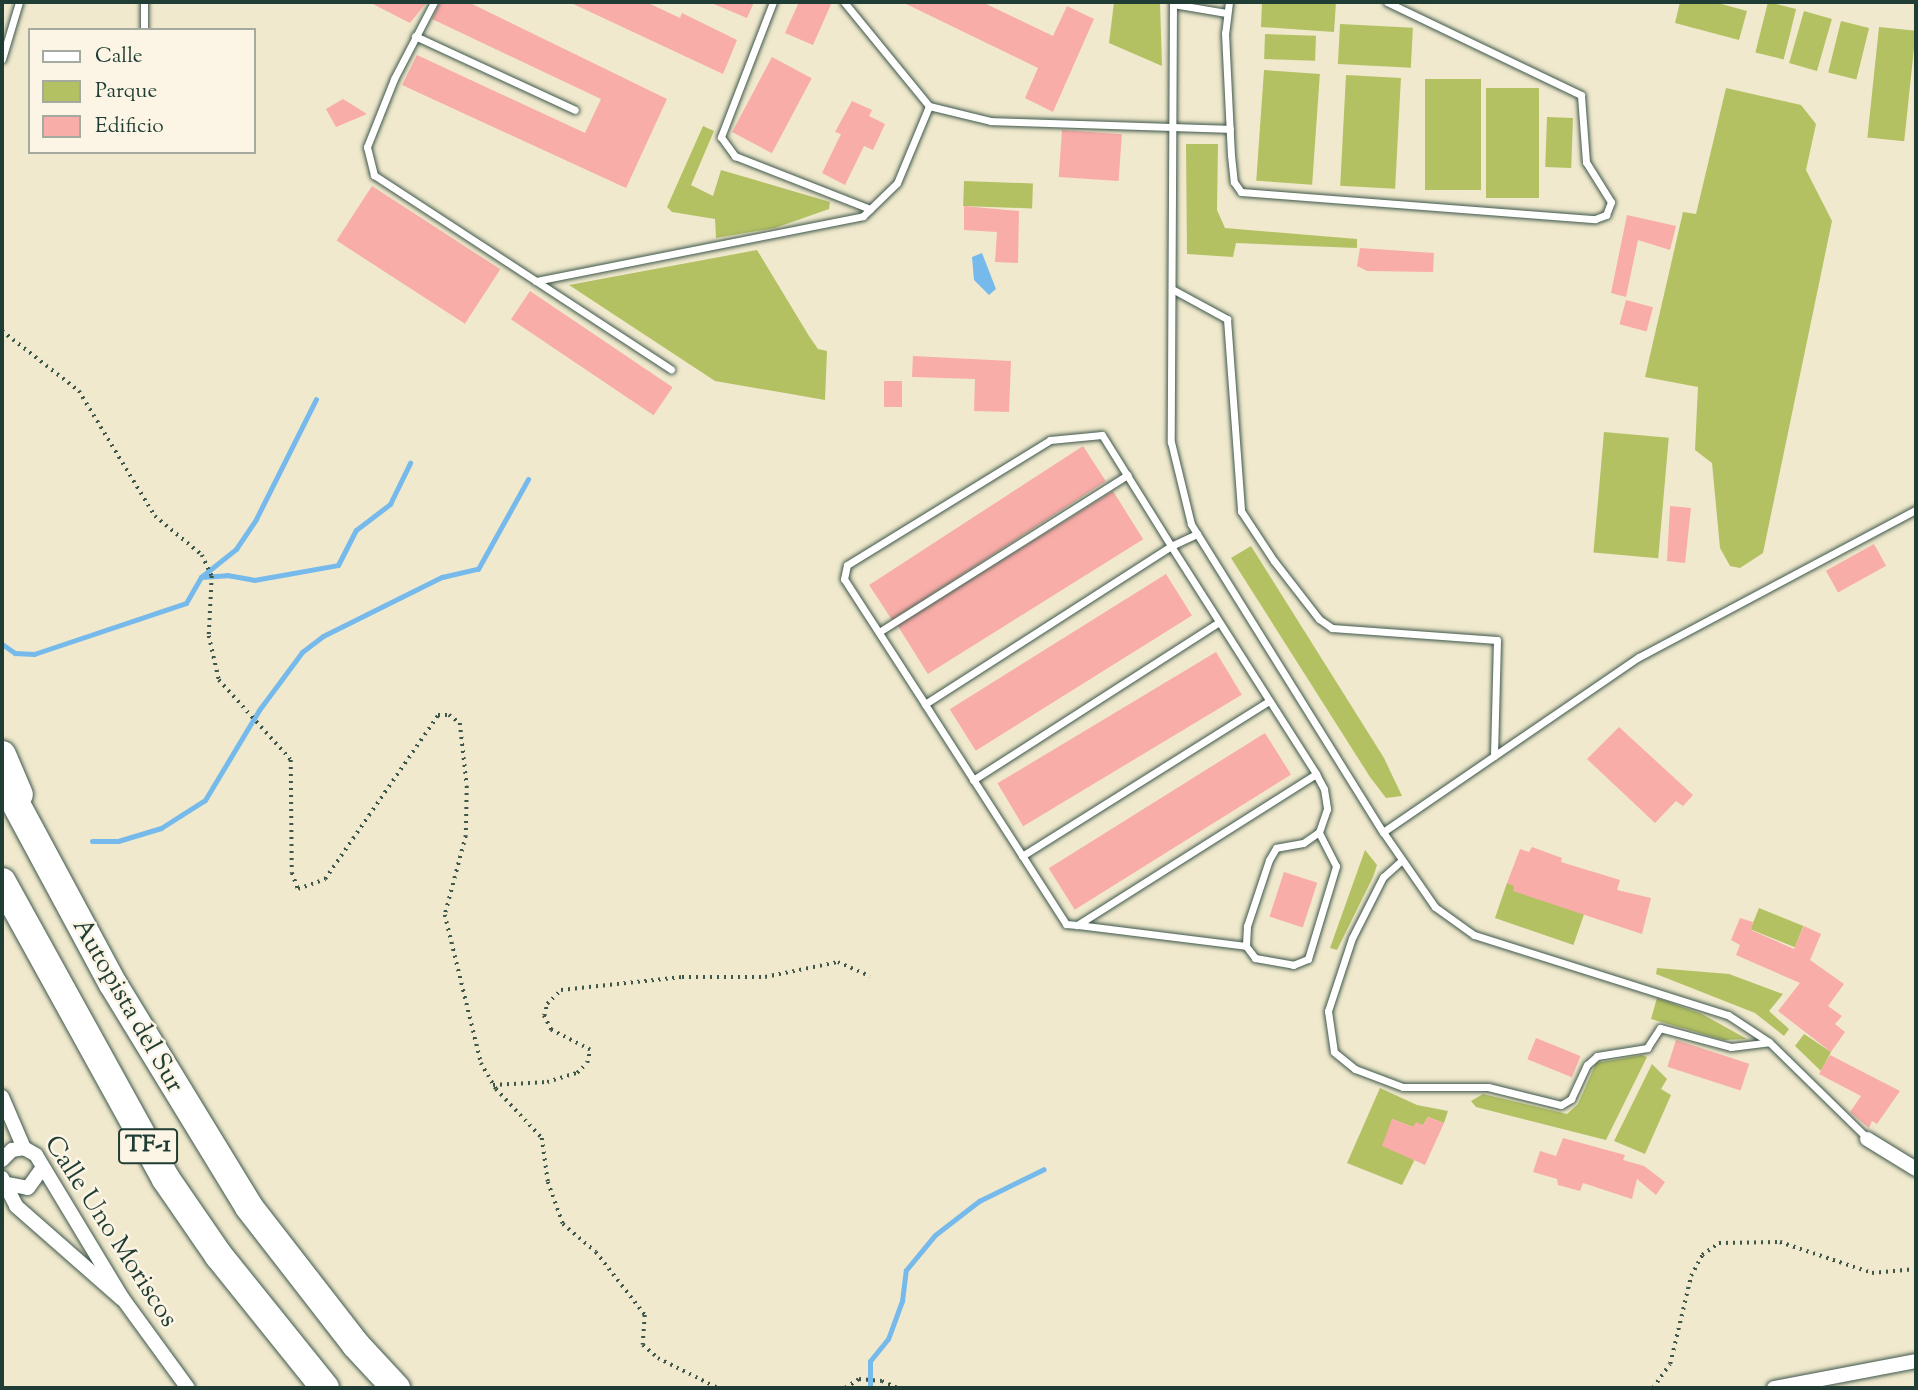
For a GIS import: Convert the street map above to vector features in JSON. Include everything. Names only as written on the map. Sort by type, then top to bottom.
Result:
[{"type":"highway","points":[[2,755],[61,890]]},
{"type":"highway","name":"Autopista del Sur","points":[[2,778],[61,890],[182,1101],[249,1207],[356,1345],[396,1388]]},
{"type":"highway","name":"Autopista del Sur","points":[[2,882],[166,1179],[219,1256],[325,1388]]},
{"type":"street","name":"Calle Uno Moriscos","points":[[2,1097],[24,1148],[36,1155],[41,1170],[114,1278],[123,1300],[188,1388]]},
{"type":"street","points":[[1867,1139],[1916,1169]]},
{"type":"street","points":[[2,1159],[12,1150],[24,1148]]},
{"type":"street","points":[[3,1181],[28,1188],[41,1170]]},
{"type":"street","points":[[3,1181],[16,1206],[123,1300]]},
{"type":"street","points":[[1774,1388],[1916,1362]]},
{"type":"street","points":[[1845,1388],[1874,1369]]},
{"type":"lane","points":[[2,59],[19,2]]},
{"type":"lane","points":[[144,2],[144,28]]},
{"type":"lane","points":[[434,2],[415,36],[367,147],[368,163],[374,175],[671,369]]},
{"type":"lane","points":[[773,2],[722,137],[735,156],[870,209]]},
{"type":"lane","points":[[844,2],[929,106],[991,121],[1173,131],[1230,129]]},
{"type":"lane","points":[[1229,2],[1226,13],[1230,129],[1234,182],[1241,192],[1258,196],[1595,219],[1606,215],[1611,202],[1586,162],[1581,95],[1387,2]]},
{"type":"lane","points":[[1226,13],[1173,3],[1171,442],[1198,534],[1383,832],[1435,907],[1474,935],[1728,1015],[1769,1042],[1867,1139]]},
{"type":"lane","points":[[415,36],[575,110]]},
{"type":"lane","points":[[536,281],[863,216],[897,183],[929,106]]},
{"type":"lane","points":[[1172,289],[1227,319],[1241,511],[1274,561],[1319,619],[1332,628],[1497,639],[1494,756]]},
{"type":"lane","points":[[1246,946],[1066,924],[844,579],[847,565],[1050,440],[1102,435],[1324,789],[1326,809],[1319,832],[1303,843],[1276,848],[1269,860],[1247,926],[1246,946],[1255,958],[1293,965],[1308,959],[1336,866],[1319,832]]},
{"type":"lane","points":[[879,632],[1127,475]]},
{"type":"lane","points":[[1383,832],[1639,657],[1916,510]]},
{"type":"lane","points":[[925,704],[1171,546],[1198,534]]},
{"type":"lane","points":[[973,780],[1219,622]]},
{"type":"lane","points":[[1022,856],[1269,701]]},
{"type":"lane","points":[[1077,925],[1316,774]]},
{"type":"lane","points":[[1402,860],[1383,877],[1352,938],[1328,1011],[1334,1052],[1355,1069],[1403,1087],[1488,1087],[1562,1105],[1571,1099],[1587,1065],[1597,1056],[1647,1048],[1660,1028],[1731,1047],[1769,1042]]},
{"type":"path","points":[[2,331],[79,391],[155,516],[202,555],[212,576],[209,636],[219,680],[290,761],[292,873],[298,889],[325,879],[438,715],[449,715],[460,723],[467,786],[466,836],[445,915],[472,1040],[493,1085],[542,1138],[548,1182],[563,1224],[596,1252],[645,1315],[643,1345],[659,1358],[718,1388]]},
{"type":"path","points":[[493,1085],[547,1082],[577,1073],[587,1063],[590,1050],[551,1030],[544,1016],[547,1004],[561,990],[682,978],[776,975],[838,962],[870,976]]},
{"type":"path","points":[[1653,1388],[1670,1364],[1691,1276],[1702,1255],[1718,1243],[1780,1242],[1872,1273],[1916,1269]]},
{"type":"path","points":[[845,1388],[859,1379],[882,1381],[898,1388]]},
{"type":"green space","points":[[1114,2],[1160,2],[1162,66],[1109,43]]},
{"type":"green space","points":[[1262,2],[1336,2],[1334,32],[1261,27]]},
{"type":"green space","points":[[1680,2],[1714,2],[1747,11],[1739,40],[1675,23]]},
{"type":"green space","points":[[1768,2],[1796,9],[1784,59],[1755,52]]},
{"type":"green space","points":[[1804,11],[1832,19],[1817,71],[1789,63]]},
{"type":"green space","points":[[1841,21],[1869,28],[1856,79],[1828,72]]},
{"type":"green space","points":[[1340,24],[1413,28],[1411,68],[1338,64]]},
{"type":"green space","points":[[1879,27],[1916,31],[1904,141],[1867,137]]},
{"type":"green space","points":[[1265,34],[1316,36],[1315,61],[1264,59]]},
{"type":"green space","points":[[1264,70],[1320,74],[1312,185],[1256,181]]},
{"type":"green space","points":[[1346,75],[1401,78],[1395,189],[1340,186]]},
{"type":"green space","points":[[1425,79],[1481,79],[1481,190],[1425,190]]},
{"type":"green space","points":[[1486,88],[1539,88],[1539,198],[1486,198]]},
{"type":"green space","points":[[1726,88],[1801,105],[1816,124],[1806,170],[1832,221],[1763,553],[1740,568],[1730,566],[1720,548],[1712,463],[1695,450],[1698,387],[1645,377],[1683,212],[1696,214]]},
{"type":"green space","points":[[1547,117],[1573,118],[1571,168],[1545,167]]},
{"type":"green space","points":[[703,126],[714,131],[691,185],[713,196],[721,170],[830,202],[829,209],[775,228],[716,238],[715,219],[672,212],[667,207]]},
{"type":"green space","points":[[1186,144],[1218,144],[1217,210],[1225,228],[1357,239],[1357,248],[1236,243],[1233,257],[1187,254]]},
{"type":"green space","points":[[964,181],[1033,183],[1032,208],[963,206]]},
{"type":"green space","points":[[757,250],[818,349],[827,351],[825,400],[715,381],[569,285]]},
{"type":"green space","points":[[1604,432],[1669,438],[1658,558],[1593,553]]},
{"type":"green space","points":[[1251,546],[1384,758],[1402,796],[1386,798],[1370,777],[1231,558]]},
{"type":"green space","points":[[1365,850],[1377,865],[1373,877],[1337,950],[1330,948]]},
{"type":"green space","points":[[1507,883],[1585,910],[1573,945],[1495,918]]},
{"type":"green space","points":[[1759,908],[1804,926],[1795,947],[1750,929]]},
{"type":"green space","points":[[1657,968],[1729,974],[1783,994],[1769,1011],[1789,1029],[1784,1036],[1755,1013],[1656,974]]},
{"type":"green space","points":[[1657,998],[1702,1014],[1747,1039],[1724,1040],[1651,1019]]},
{"type":"green space","points":[[1804,1034],[1831,1052],[1821,1071],[1795,1046]]},
{"type":"green space","points":[[1642,1055],[1647,1057],[1606,1140],[1476,1107],[1471,1101],[1483,1094],[1567,1114],[1578,1104],[1596,1063]]},
{"type":"green space","points":[[1652,1064],[1667,1079],[1661,1089],[1671,1095],[1645,1154],[1614,1141]]},
{"type":"green space","points":[[1380,1088],[1417,1105],[1448,1111],[1444,1123],[1428,1117],[1423,1125],[1413,1127],[1392,1119],[1414,1161],[1402,1185],[1347,1163]]},
{"type":"water","points":[[982,253],[996,289],[989,295],[974,280],[972,257]]},
{"type":"building","points":[[369,2],[427,2],[410,23]]},
{"type":"building","points":[[440,2],[468,2],[667,99],[626,188],[402,85],[417,55],[585,133],[601,99],[432,19]]},
{"type":"building","points":[[569,2],[646,2],[680,18],[682,13],[737,40],[723,74]]},
{"type":"building","points":[[709,2],[754,2],[747,18]]},
{"type":"building","points":[[799,2],[832,2],[813,45],[785,33]]},
{"type":"building","points":[[902,2],[982,2],[1053,36],[1067,6],[1094,19],[1053,112],[1025,98],[1038,68]]},
{"type":"building","points":[[772,57],[812,78],[772,153],[732,132]]},
{"type":"building","points":[[343,99],[367,114],[336,127],[326,109]]},
{"type":"building","points":[[852,101],[872,110],[869,116],[885,124],[873,150],[864,146],[845,185],[822,173],[841,134],[835,132]]},
{"type":"building","points":[[1062,130],[1122,134],[1119,181],[1059,177]]},
{"type":"building","points":[[372,186],[500,269],[465,324],[337,241]]},
{"type":"building","points":[[964,206],[1019,211],[1018,263],[995,262],[997,232],[964,230]]},
{"type":"building","points":[[1627,215],[1676,226],[1670,250],[1638,240],[1626,297],[1611,293]]},
{"type":"building","points":[[1360,248],[1434,253],[1433,272],[1367,271],[1357,266]]},
{"type":"building","points":[[530,291],[673,387],[654,415],[511,319]]},
{"type":"building","points":[[1626,300],[1653,307],[1647,331],[1620,324]]},
{"type":"building","points":[[913,356],[1011,361],[1009,412],[974,411],[975,379],[912,377]]},
{"type":"building","points":[[884,381],[902,381],[902,407],[884,407]]},
{"type":"building","points":[[1083,446],[1106,481],[892,620],[869,585]]},
{"type":"building","points":[[1113,491],[1143,539],[928,674],[898,626]]},
{"type":"building","points":[[1670,506],[1691,508],[1685,563],[1667,561]]},
{"type":"building","points":[[1874,544],[1886,566],[1838,593],[1826,571]]},
{"type":"building","points":[[1166,574],[1192,616],[976,751],[950,709]]},
{"type":"building","points":[[1216,652],[1242,695],[1023,826],[997,783]]},
{"type":"building","points":[[1619,727],[1693,795],[1683,806],[1676,801],[1655,823],[1587,759]]},
{"type":"building","points":[[1265,733],[1291,775],[1075,910],[1049,868]]},
{"type":"building","points":[[1532,847],[1562,858],[1561,862],[1620,880],[1617,890],[1651,898],[1642,934],[1513,891],[1514,886],[1507,883],[1520,849],[1529,852]]},
{"type":"building","points":[[1284,872],[1317,883],[1303,928],[1269,917]]},
{"type":"building","points":[[1740,918],[1753,922],[1751,930],[1794,949],[1804,926],[1821,934],[1810,960],[1844,984],[1828,1006],[1842,1016],[1835,1024],[1845,1032],[1831,1052],[1778,1011],[1800,983],[1736,955],[1740,945],[1731,940]]},
{"type":"building","points":[[1536,1038],[1581,1056],[1572,1077],[1527,1059]]},
{"type":"building","points":[[1676,1040],[1749,1064],[1741,1090],[1667,1067]]},
{"type":"building","points":[[1830,1055],[1900,1091],[1877,1124],[1872,1121],[1869,1128],[1850,1112],[1861,1096],[1819,1074]]},
{"type":"building","points":[[1428,1117],[1444,1123],[1425,1165],[1382,1146],[1392,1119],[1413,1127],[1416,1122],[1423,1125]]},
{"type":"building","points":[[1563,1138],[1625,1155],[1623,1160],[1644,1166],[1665,1182],[1656,1195],[1637,1179],[1632,1199],[1583,1183],[1580,1191],[1558,1185],[1557,1179],[1533,1172],[1540,1151],[1556,1156]]},
{"type":"waterway","points":[[2,644],[15,653],[34,654],[186,603],[201,577],[236,549],[256,519],[316,399]]},
{"type":"waterway","points":[[201,577],[227,575],[254,580],[338,565],[356,530],[390,504],[410,463]]},
{"type":"waterway","points":[[92,841],[118,841],[161,828],[205,800],[259,710],[302,652],[323,636],[442,577],[478,569],[528,479]]},
{"type":"waterway","points":[[870,1388],[870,1361],[888,1339],[902,1301],[906,1270],[935,1235],[979,1201],[1044,1169]]}]
